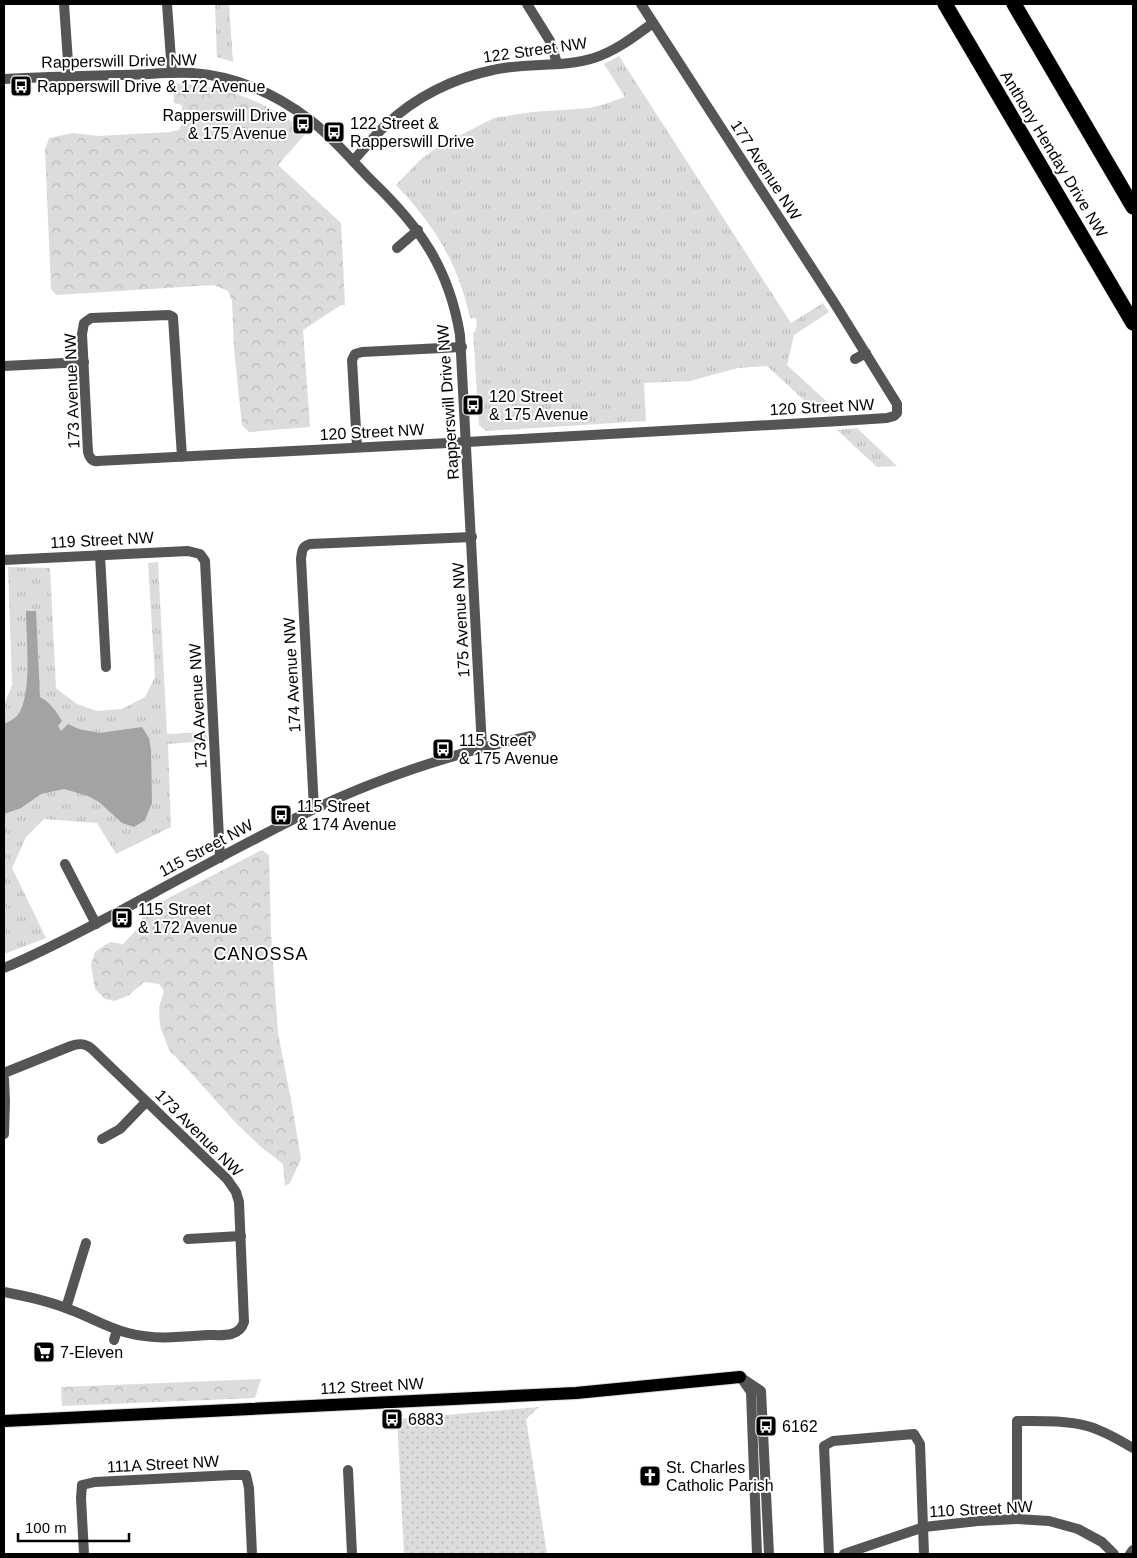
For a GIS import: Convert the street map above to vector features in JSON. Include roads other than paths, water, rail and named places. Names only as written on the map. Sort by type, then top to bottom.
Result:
[{"type":"highway","name":"Anthony Henday Drive NW","points":[[945,4],[1133,323]]},
{"type":"highway","points":[[1014,4],[1133,207]]},
{"type":"main road","name":"112 Street NW","points":[[4,1421],[581,1392],[740,1377]]},
{"type":"street","points":[[64,4],[69,76]]},
{"type":"street","points":[[167,4],[172,73]]},
{"type":"street","points":[[527,4],[550,41],[557,63]]},
{"type":"street","name":"177 Avenue NW","points":[[641,4],[866,353],[897,404],[897,413]]},
{"type":"street","name":"122 Street NW","points":[[352,161],[394,118],[419,100],[446,85],[494,69],[586,60],[604,54],[653,23]]},
{"type":"street","name":"Rapperswill Drive NW","points":[[4,79],[172,73],[213,76],[261,90],[311,120],[390,198],[418,230],[437,261],[457,312],[462,347],[469,492]]},
{"type":"street","points":[[396,248],[418,230]]},
{"type":"street","name":"173 Avenue NW","points":[[90,458],[88,452],[82,334],[84,323],[91,318],[169,315],[173,317],[182,457]]},
{"type":"street","points":[[357,447],[352,360],[355,354],[362,352],[462,347]]},
{"type":"street","points":[[855,359],[866,353]]},
{"type":"street","points":[[4,366],[84,362]]},
{"type":"street","name":"120 Street NW","points":[[90,458],[96,462],[466,442],[746,421],[887,418],[897,413]]},
{"type":"street","name":"175 Avenue NW","points":[[469,492],[482,747]]},
{"type":"street","name":"174 Avenue NW","points":[[314,809],[301,559],[302,548],[310,544],[472,537]]},
{"type":"street","name":"119 Street NW","points":[[4,560],[188,551],[200,554]]},
{"type":"street","name":"173A Avenue NW","points":[[200,554],[205,561],[220,858]]},
{"type":"street","points":[[100,555],[106,667]]},
{"type":"street","name":"115 Street NW","points":[[4,968],[96,924],[314,809],[381,780],[482,747],[532,736]]},
{"type":"street","points":[[65,864],[96,924]]},
{"type":"street","name":"173 Avenue NW","points":[[4,1073],[71,1046],[82,1044],[92,1049],[232,1185],[239,1202],[245,1319],[242,1329],[232,1334],[163,1338],[142,1336],[118,1330]]},
{"type":"street","points":[[4,1079],[4,1134]]},
{"type":"street","points":[[102,1138],[120,1129],[146,1102]]},
{"type":"street","points":[[188,1239],[241,1236]]},
{"type":"street","points":[[66,1308],[86,1243]]},
{"type":"street","points":[[4,1292],[66,1308],[118,1330],[114,1340]]},
{"type":"street","points":[[740,1377],[751,1392],[757,1554]]},
{"type":"street","points":[[740,1377],[761,1391],[769,1554]]},
{"type":"street","points":[[1016,1519],[1017,1421],[1057,1422],[1088,1426],[1114,1437],[1133,1448]]},
{"type":"street","points":[[828,1554],[824,1446],[833,1441],[914,1434],[920,1444],[924,1554]]},
{"type":"street","points":[[348,1470],[352,1554]]},
{"type":"street","name":"111A Street NW","points":[[84,1554],[82,1485],[95,1482],[246,1475],[249,1488],[252,1554]]},
{"type":"street","name":"110 Street NW","points":[[844,1554],[924,1527],[1016,1519],[1049,1521],[1078,1528],[1102,1542],[1114,1554]]},
{"type":"street","points":[[1130,1554],[1133,1550]]},
{"type":"place","name":"Rapperswill Drive & 172 Avenue","points":[[21,86]]},
{"type":"place","name":"Rapperswill Drive & 175 Avenue","points":[[303,124]]},
{"type":"place","name":"122 Street & Rapperswill Drive","points":[[334,132]]},
{"type":"place","name":"120 Street & 175 Avenue","points":[[473,405]]},
{"type":"place","name":"115 Street & 175 Avenue","points":[[443,749]]},
{"type":"place","name":"115 Street & 174 Avenue","points":[[281,815]]},
{"type":"place","name":"115 Street & 172 Avenue","points":[[122,918]]},
{"type":"place","name":"7-Eleven","points":[[44,1352]]},
{"type":"place","name":"6883","points":[[392,1419]]},
{"type":"place","name":"6162","points":[[766,1426]]},
{"type":"place","name":"St. Charles Catholic Parish","points":[[650,1476]]},
{"type":"district","name":"CANOSSA","points":[[261,954]]}]
